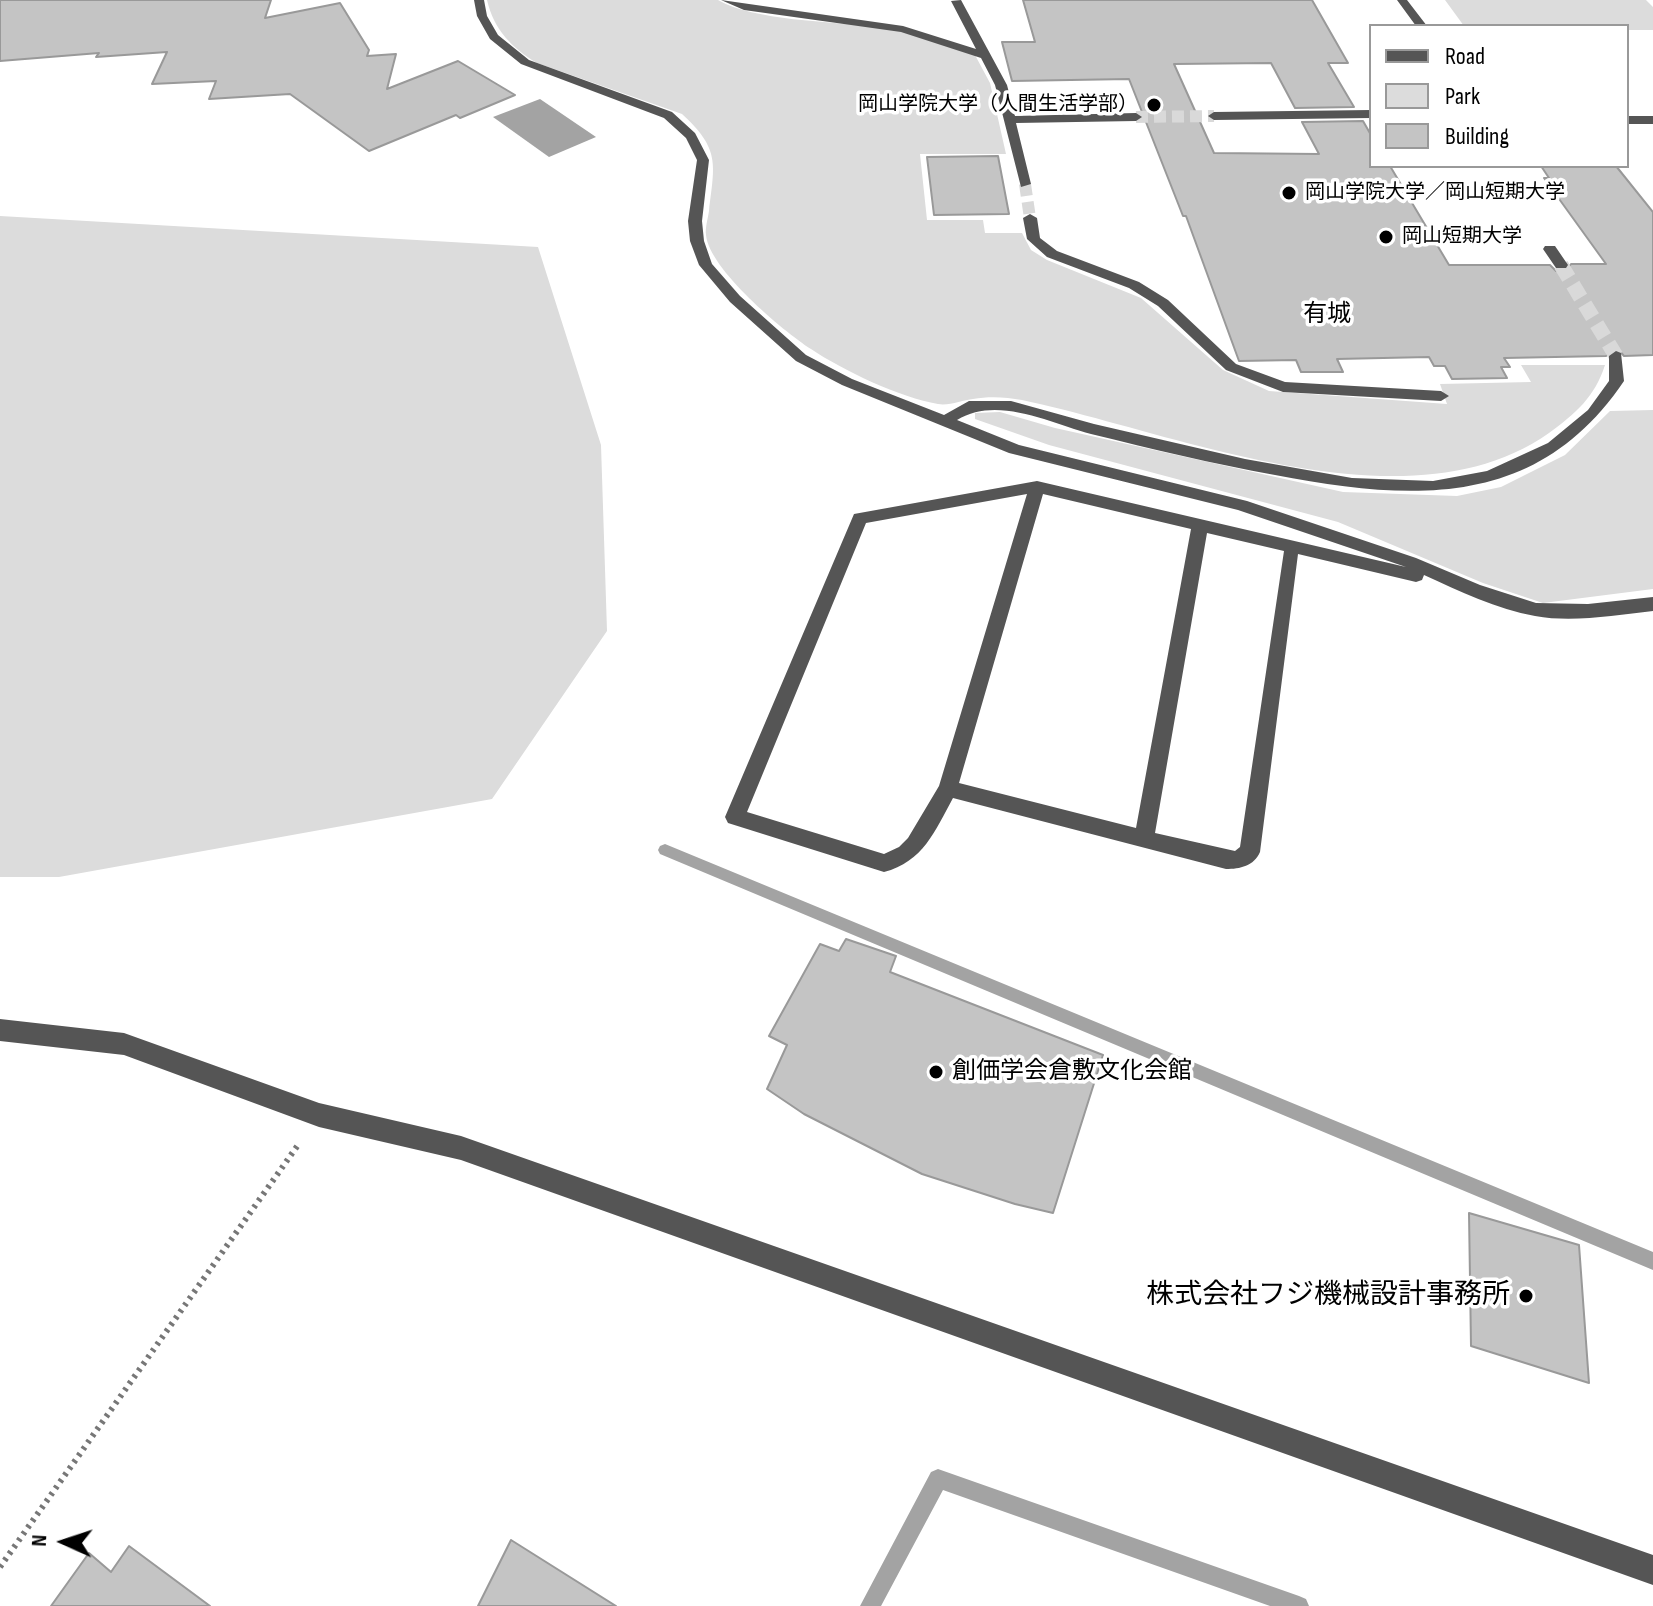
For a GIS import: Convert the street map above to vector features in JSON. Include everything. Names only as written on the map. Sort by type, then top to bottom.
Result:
[{"type":"street","points":[[479,0],[482,16],[494,37],[525,62],[668,115],[691,136],[703,160],[695,221],[697,241],[706,265],[746,309],[801,358],[847,382],[1015,449],[1241,505],[1410,562],[1474,590]]},
{"type":"street","points":[[726,0],[754,9],[903,29],[986,56]]},
{"type":"street","points":[[1402,0],[1420,24]]},
{"type":"street","points":[[956,1],[1001,85],[1025,184]]},
{"type":"street","points":[[1214,116],[1369,114]]},
{"type":"street","points":[[1011,120],[1136,117]]},
{"type":"street","points":[[1629,120],[1653,120]]},
{"type":"street","points":[[1030,218],[1034,239],[1052,254],[1134,285],[1163,303],[1231,367],[1258,380],[1283,387],[1441,396]]},
{"type":"street","points":[[1550,249],[1561,265]]},
{"type":"street","points":[[945,421],[969,406],[1011,406],[1093,429],[1245,464],[1352,484],[1433,487],[1491,476],[1554,447],[1593,414],[1617,381],[1616,356]]},
{"type":"street","points":[[1037,487],[948,788],[913,847],[892,862],[884,863],[735,817],[860,518],[1037,487],[1474,590],[1536,610],[1588,611],[1653,604]]},
{"type":"street","points":[[1144,839],[1200,524]]},
{"type":"street","points":[[948,788],[1226,860],[1238,860],[1250,852],[1290,555]]},
{"type":"street","points":[[0,1030],[124,1044],[319,1115],[461,1148],[1653,1570]]},
{"type":"path","points":[[0,1567],[319,1115]]},
{"type":"green space","points":[[487,0],[718,0],[733,7],[772,16],[901,31],[975,55],[990,83],[1006,154],[920,154],[927,220],[983,220],[985,233],[1022,233],[1031,250],[1047,260],[1141,298],[1223,370],[1269,391],[1447,404],[1440,384],[1531,382],[1521,365],[1605,365],[1596,386],[1583,404],[1549,433],[1492,462],[1428,475],[1360,475],[1290,466],[1016,399],[985,397],[942,404],[907,396],[855,374],[799,340],[749,298],[720,265],[710,249],[706,232],[713,181],[712,158],[703,137],[682,114],[537,63],[505,37],[494,20]]},
{"type":"green space","points":[[1445,0],[1646,0],[1653,7],[1653,30],[1629,30],[1629,24],[1463,24]]},
{"type":"green space","points":[[0,216],[538,247],[601,445],[607,631],[492,799],[59,877],[0,877]]},
{"type":"green space","points":[[1653,410],[1653,589],[1543,603],[1483,583],[1338,522],[1049,445],[975,419],[975,413],[1000,412],[1055,428],[1343,492],[1457,496],[1501,487],[1565,455],[1610,411]]},
{"type":"shaded area","points":[[540,99],[596,137],[549,157],[493,117]]},
{"type":"building","points":[[0,0],[271,0],[265,18],[340,3],[369,50],[367,56],[396,54],[387,89],[458,61],[515,95],[460,118],[456,115],[369,151],[290,94],[209,99],[216,81],[152,84],[167,52],[96,57],[99,53],[0,61]]},
{"type":"building","points":[[1023,0],[1312,0],[1348,63],[1328,63],[1354,107],[1295,108],[1271,63],[1174,64],[1214,153],[1319,154],[1302,122],[1363,121],[1369,132],[1369,168],[1391,168],[1449,265],[1550,265],[1556,271],[1566,271],[1571,264],[1606,264],[1544,178],[1549,178],[1542,168],[1618,168],[1653,212],[1653,355],[1624,356],[1617,348],[1606,356],[1504,358],[1510,367],[1501,367],[1507,378],[1452,379],[1445,366],[1434,366],[1429,357],[1337,359],[1343,372],[1301,372],[1296,360],[1239,361],[1186,216],[1183,216],[1129,79],[1012,81],[1002,42],[1035,42]]},
{"type":"building","points":[[998,156],[1009,214],[934,215],[927,157]]},
{"type":"building","name":"創価学会倉敷文化会館","points":[[846,939],[896,956],[890,972],[1103,1055],[1053,1213],[922,1174],[804,1114],[767,1089],[787,1045],[769,1036],[820,944],[839,951]]},
{"type":"building","name":"株式会社フジ機械設計事務所","points":[[1469,1213],[1579,1245],[1589,1383],[1471,1346]]},
{"type":"building","points":[[511,1540],[616,1606],[478,1606]]},
{"type":"building","points":[[129,1546],[210,1606],[51,1606],[89,1553],[111,1572]]},
{"type":"waterway","points":[[665,850],[1653,1261]]},
{"type":"waterway","points":[[870,1606],[938,1479],[1299,1606]]},
{"type":"tunnel","points":[[1136,117],[1214,116]]},
{"type":"tunnel","points":[[1025,184],[1030,218]]},
{"type":"tunnel","points":[[1561,265],[1616,356]]},
{"type":"place","name":"岡山学院大学（人間生活学部）","points":[[1154,105]]},
{"type":"place","name":"岡山学院大学／岡山短期大学","points":[[1289,193]]},
{"type":"place","name":"岡山短期大学","points":[[1386,237]]},
{"type":"place","name":"創価学会倉敷文化会館","points":[[936,1072]]},
{"type":"place","name":"株式会社フジ機械設計事務所","points":[[1526,1296]]},
{"type":"district","name":"有城","points":[[1327,315]]}]
